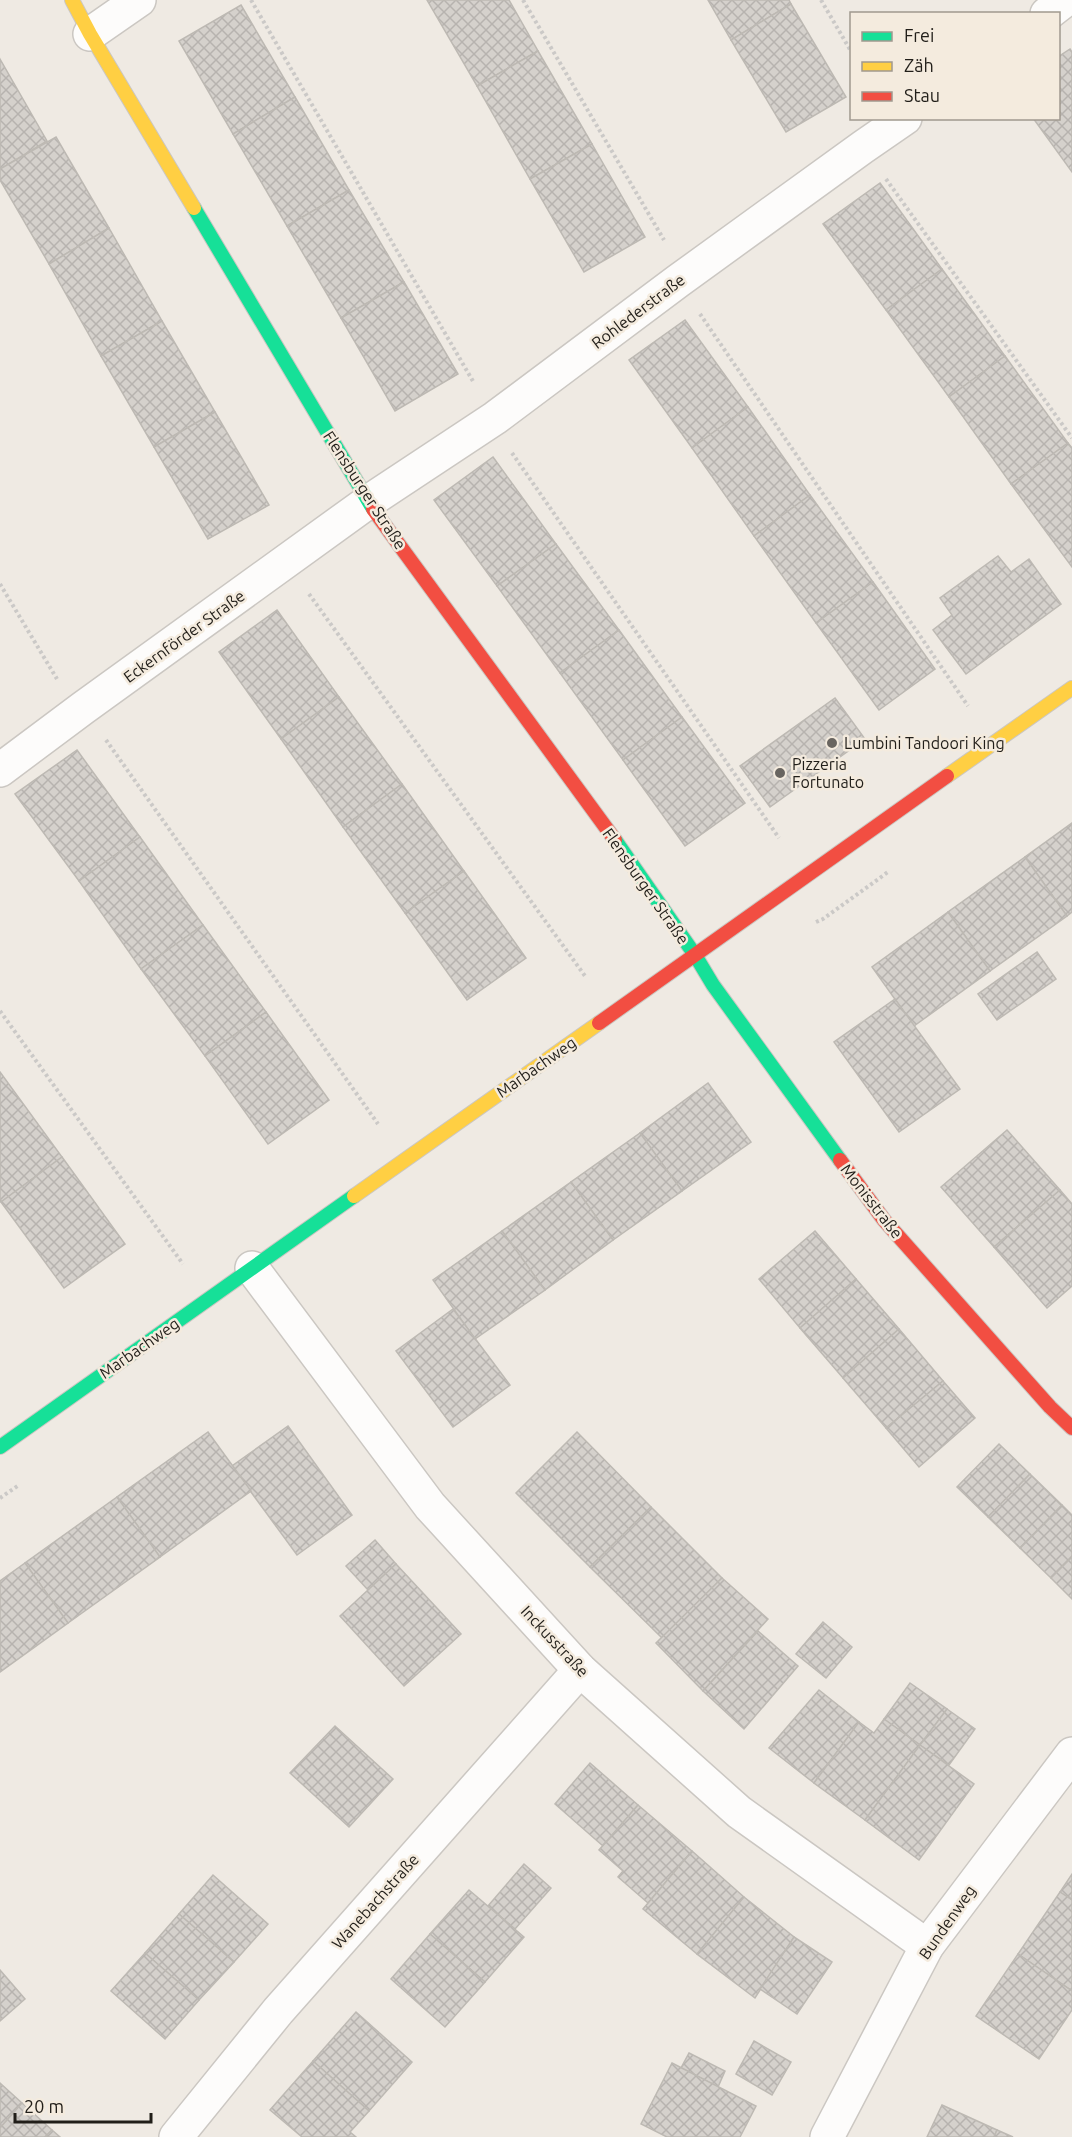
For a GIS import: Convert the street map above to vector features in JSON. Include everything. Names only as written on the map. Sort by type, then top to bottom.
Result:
[{"type":"street","name":"Flensburger Straße","points":[[72,0],[368,502],[596,814],[695,955]]},
{"type":"street","points":[[90,34],[139,0]]},
{"type":"street","points":[[1050,12],[1065,0]]},
{"type":"street","name":"Rohlederstraße","points":[[368,502],[492,419],[903,120]]},
{"type":"street","name":"Eckernförder Straße","points":[[0,770],[368,502]]},
{"type":"street","name":"Marbachweg","points":[[0,1447],[1072,688]]},
{"type":"street","name":"Monisstraße","points":[[695,955],[720,994],[884,1220],[1050,1407],[1072,1428]]},
{"type":"street","name":"Inckusstraße","points":[[252,1268],[430,1506],[580,1670],[739,1812],[927,1946]]},
{"type":"street","name":"Wanebachstraße","points":[[176,2137],[278,2011],[580,1670]]},
{"type":"street","name":"Bundenweg","points":[[827,2137],[927,1946],[1072,1754]]},
{"type":"path","points":[[251,0],[492,419],[778,838]]},
{"type":"path","points":[[523,0],[682,279],[968,706]]},
{"type":"path","points":[[821,0],[850,50]]},
{"type":"path","points":[[863,147],[1072,438]]},
{"type":"path","points":[[0,584],[62,687]]},
{"type":"path","points":[[303,586],[585,976]]},
{"type":"path","points":[[100,732],[378,1124]]},
{"type":"path","points":[[0,1011],[183,1264]]},
{"type":"building","points":[[427,0],[509,0],[538,51],[477,86]]},
{"type":"building","points":[[708,0],[789,0],[791,4],[731,40]]},
{"type":"building","points":[[791,4],[846,97],[786,132],[731,40]]},
{"type":"building","points":[[241,5],[295,97],[233,134],[179,41]]},
{"type":"building","points":[[1070,49],[1072,52],[1072,172],[1034,120],[1060,120],[1060,56]]},
{"type":"building","points":[[538,51],[592,144],[530,179],[477,86]]},
{"type":"building","points":[[0,59],[47,141],[0,169]]},
{"type":"building","points":[[295,97],[349,190],[287,226],[233,134]]},
{"type":"building","points":[[56,137],[109,228],[49,264],[0,180],[0,169]]},
{"type":"building","points":[[592,144],[645,237],[584,272],[530,179]]},
{"type":"building","points":[[880,183],[942,269],[886,310],[823,224]]},
{"type":"building","points":[[349,190],[404,282],[341,318],[287,226]]},
{"type":"building","points":[[109,228],[162,321],[101,356],[49,264]]},
{"type":"building","points":[[942,269],[1005,356],[949,397],[886,310]]},
{"type":"building","points":[[404,282],[458,374],[395,411],[341,318]]},
{"type":"building","points":[[685,320],[748,407],[692,448],[629,360]]},
{"type":"building","points":[[162,321],[215,412],[154,447],[101,356]]},
{"type":"building","points":[[1005,356],[1068,443],[1011,484],[949,397]]},
{"type":"building","points":[[748,407],[810,495],[754,536],[692,448]]},
{"type":"building","points":[[215,412],[269,505],[208,539],[154,447]]},
{"type":"building","points":[[1068,443],[1072,448],[1072,567],[1011,484]]},
{"type":"building","points":[[493,457],[556,544],[497,586],[434,500]]},
{"type":"building","points":[[810,495],[873,582],[816,623],[754,536]]},
{"type":"building","points":[[556,544],[619,630],[560,673],[497,586]]},
{"type":"building","points":[[998,556],[1011,572],[1029,559],[1061,604],[966,674],[933,630],[952,615],[940,598]]},
{"type":"building","points":[[873,582],[935,669],[879,710],[816,623]]},
{"type":"building","points":[[277,610],[339,697],[281,739],[219,652]]},
{"type":"building","points":[[619,630],[682,717],[623,760],[560,673]]},
{"type":"building","points":[[339,697],[402,784],[343,827],[281,739]]},
{"type":"building","points":[[835,698],[865,739],[770,807],[740,766]]},
{"type":"building","points":[[682,717],[745,803],[685,846],[623,760]]},
{"type":"building","points":[[77,750],[140,837],[79,881],[15,794]]},
{"type":"building","points":[[402,784],[464,871],[405,913],[343,827]]},
{"type":"building","points":[[1072,823],[1072,912],[1067,916],[1025,857]]},
{"type":"building","points":[[140,837],[203,925],[141,969],[79,881]]},
{"type":"building","points":[[1025,857],[1067,916],[990,971],[948,912]]},
{"type":"building","points":[[464,871],[526,958],[467,1000],[405,913]]},
{"type":"building","points":[[948,912],[990,971],[914,1026],[872,967]]},
{"type":"building","points":[[203,925],[266,1012],[205,1056],[141,969]]},
{"type":"building","points":[[1037,952],[1056,979],[997,1020],[978,994]]},
{"type":"building","points":[[895,999],[960,1089],[899,1132],[834,1042]]},
{"type":"building","points":[[266,1012],[329,1100],[268,1144],[205,1056]]},
{"type":"building","points":[[0,1072],[62,1157],[1,1202],[0,1201]]},
{"type":"building","points":[[708,1083],[751,1142],[682,1191],[640,1133]]},
{"type":"building","points":[[1007,1130],[1060,1190],[994,1247],[941,1187]]},
{"type":"building","points":[[640,1133],[682,1191],[613,1240],[571,1182]]},
{"type":"building","points":[[62,1157],[125,1244],[64,1288],[1,1202]]},
{"type":"building","points":[[571,1182],[613,1240],[545,1290],[502,1231]]},
{"type":"building","points":[[1060,1190],[1072,1204],[1072,1286],[1047,1308],[994,1247]]},
{"type":"building","points":[[502,1231],[545,1290],[475,1339],[433,1280]]},
{"type":"building","points":[[815,1231],[856,1279],[800,1328],[759,1279]]},
{"type":"building","points":[[856,1279],[899,1329],[843,1378],[800,1328]]},
{"type":"building","points":[[453,1309],[510,1385],[453,1427],[396,1351]]},
{"type":"building","points":[[899,1329],[943,1381],[886,1428],[843,1378]]},
{"type":"building","points":[[943,1381],[975,1418],[919,1467],[886,1428]]},
{"type":"building","points":[[288,1426],[352,1515],[297,1555],[232,1466]]},
{"type":"building","points":[[208,1432],[251,1491],[160,1557],[117,1497]]},
{"type":"building","points":[[577,1432],[651,1507],[590,1567],[516,1493]]},
{"type":"building","points":[[999,1444],[1030,1474],[988,1517],[957,1487]]},
{"type":"building","points":[[1030,1474],[1062,1505],[1020,1548],[988,1517]]},
{"type":"building","points":[[117,1497],[160,1557],[68,1623],[25,1563]]},
{"type":"building","points":[[1062,1505],[1072,1515],[1072,1557],[1051,1578],[1020,1548]]},
{"type":"building","points":[[651,1507],[722,1578],[662,1638],[590,1567]]},
{"type":"building","points":[[375,1540],[396,1564],[368,1590],[346,1566]]},
{"type":"building","points":[[1072,1557],[1072,1599],[1051,1578]]},
{"type":"building","points":[[25,1563],[68,1623],[0,1672],[0,1581]]},
{"type":"building","points":[[396,1564],[461,1634],[404,1686],[340,1616]]},
{"type":"building","points":[[722,1578],[768,1619],[703,1691],[656,1643]]},
{"type":"building","points":[[823,1622],[852,1647],[826,1678],[796,1654]]},
{"type":"building","points":[[758,1631],[798,1666],[744,1729],[703,1691]]},
{"type":"building","points":[[910,1683],[947,1709],[920,1745],[884,1719]]},
{"type":"building","points":[[819,1690],[859,1722],[814,1783],[769,1748]]},
{"type":"building","points":[[947,1709],[975,1729],[949,1765],[920,1745]]},
{"type":"building","points":[[884,1719],[920,1745],[865,1820],[814,1783],[859,1722],[874,1733]]},
{"type":"building","points":[[335,1726],[393,1779],[349,1827],[290,1773]]},
{"type":"building","points":[[920,1745],[974,1784],[919,1860],[865,1820]]},
{"type":"building","points":[[590,1763],[638,1805],[603,1846],[555,1804]]},
{"type":"building","points":[[638,1805],[692,1851],[648,1903],[618,1877],[623,1871],[599,1850]]},
{"type":"building","points":[[692,1851],[744,1897],[697,1954],[643,1909]]},
{"type":"building","points":[[524,1864],[551,1888],[515,1929],[488,1906]]},
{"type":"building","points":[[1072,1874],[1072,1900],[1060,1892]]},
{"type":"building","points":[[213,1875],[268,1924],[234,1962],[179,1914]]},
{"type":"building","points":[[469,1890],[524,1937],[485,1982],[430,1934]]},
{"type":"building","points":[[1060,1892],[1072,1900],[1072,1991],[1018,1954]]},
{"type":"building","points":[[744,1897],[794,1937],[755,1998],[697,1954]]},
{"type":"building","points":[[179,1914],[234,1962],[199,2000],[145,1953]]},
{"type":"building","points":[[430,1934],[485,1982],[445,2027],[391,1979]]},
{"type":"building","points":[[794,1937],[832,1962],[797,2014],[760,1989]]},
{"type":"building","points":[[145,1953],[199,2000],[165,2039],[111,1991]]},
{"type":"building","points":[[1018,1954],[1072,1991],[1072,2010],[1039,2059],[976,2016]]},
{"type":"building","points":[[0,1970],[25,1999],[0,2021]]},
{"type":"building","points":[[356,2012],[412,2062],[369,2111],[313,2061]]},
{"type":"building","points":[[754,2041],[791,2062],[772,2095],[736,2074]]},
{"type":"building","points":[[689,2053],[725,2071],[718,2087],[681,2068]]},
{"type":"building","points":[[313,2061],[369,2111],[350,2132],[356,2137],[302,2137],[270,2110]]},
{"type":"building","points":[[672,2063],[756,2106],[740,2137],[667,2137],[641,2124]]},
{"type":"building","points":[[0,2083],[22,2103],[0,2128]]},
{"type":"building","points":[[22,2103],[52,2130],[45,2137],[0,2137],[0,2128]]},
{"type":"building","points":[[942,2105],[997,2130],[994,2137],[927,2137]]},
{"type":"building","points":[[52,2130],[60,2137],[45,2137]]},
{"type":"building","points":[[997,2130],[1013,2137],[994,2137]]},
{"type":"traffic: fast","points":[[194,208],[373,509]]},
{"type":"traffic: fast","points":[[615,840],[695,955],[713,985],[840,1160]]},
{"type":"traffic: fast","points":[[0,1447],[354,1196]]},
{"type":"traffic: slow","points":[[72,0],[194,208]]},
{"type":"traffic: slow","points":[[947,776],[1072,688]]},
{"type":"traffic: slow","points":[[354,1196],[599,1023]]},
{"type":"traffic: jam","points":[[373,509],[615,840]]},
{"type":"traffic: jam","points":[[599,1023],[947,776]]},
{"type":"traffic: jam","points":[[840,1160],[884,1220],[1050,1407],[1072,1428]]},
{"type":"place","name":"Lumbini Tandoori King","points":[[832,743]]},
{"type":"place","name":"Pizzeria Fortunato","points":[[780,773]]}]
